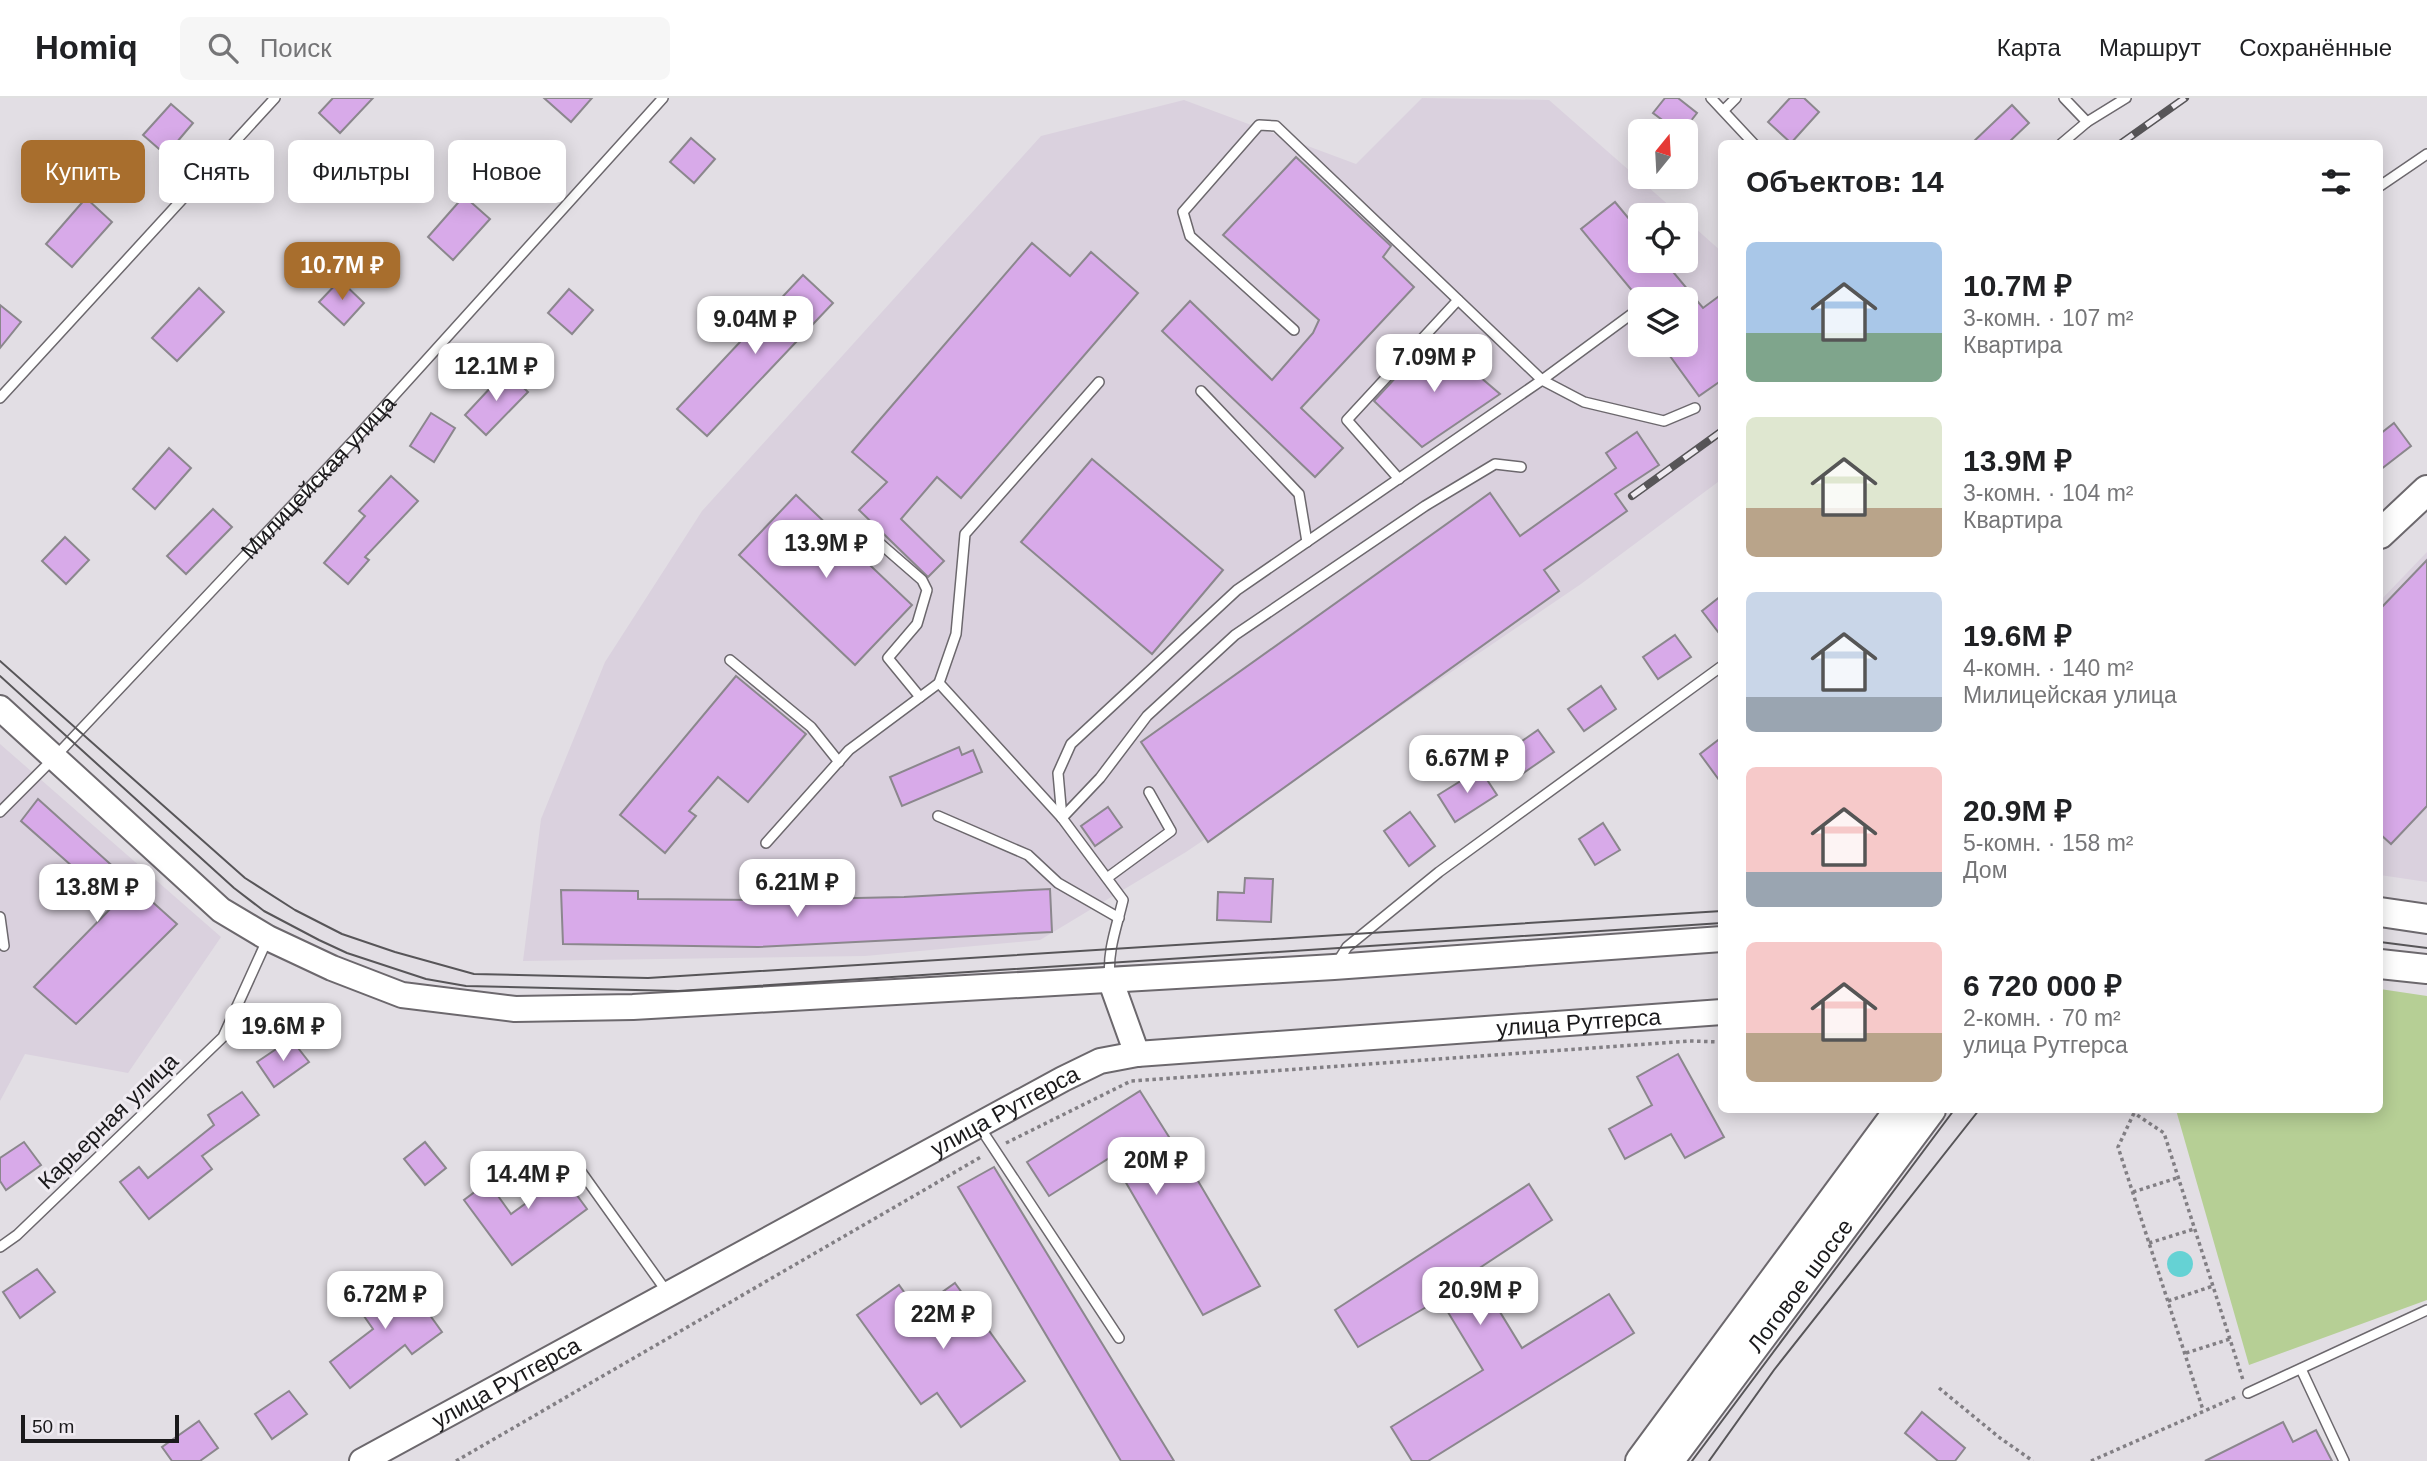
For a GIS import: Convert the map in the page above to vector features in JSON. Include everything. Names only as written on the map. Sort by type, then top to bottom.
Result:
[{"type":"main road","points":[[2383,531],[2427,490]]},
{"type":"main road","points":[[0,708],[221,910],[268,938],[332,968],[402,995],[515,1009],[633,1007],[1334,968],[1718,939]]},
{"type":"main road","points":[[2383,912],[2427,919]]},
{"type":"main road","points":[[2383,964],[2427,969]]},
{"type":"main road","points":[[1110,979],[1137,1054]]},
{"type":"main road","name":"улица Рутгерса","points":[[362,1461],[978,1125],[1100,1062],[1137,1054],[1718,1012]]},
{"type":"main road","name":"Логовое шоссе","points":[[1640,1461],[1897,1113]]},
{"type":"main road","name":"Логовое шоссе","points":[[1669,1461],[1929,1113]]},
{"type":"lane","points":[[0,398],[275,98]]},
{"type":"lane","name":"Милицейская улица","points":[[0,812],[354,440],[663,98]]},
{"type":"lane","points":[[1711,98],[1750,140]]},
{"type":"lane","points":[[1724,110],[1736,98]]},
{"type":"lane","points":[[2064,98],[2087,122]]},
{"type":"lane","points":[[2066,140],[2087,122],[2126,98]]},
{"type":"lane","points":[[1294,330],[1190,236],[1183,212],[1259,125],[1276,126],[1542,380],[1584,402],[1664,421],[1695,408]]},
{"type":"lane","points":[[2383,184],[2427,154]]},
{"type":"lane","points":[[1399,478],[1347,420],[1458,300]]},
{"type":"lane","points":[[1062,818],[1058,773],[1071,744],[1237,590],[1542,380],[1628,317]]},
{"type":"lane","points":[[766,843],[849,750],[939,683],[956,634],[965,534],[1099,382]]},
{"type":"lane","points":[[1200,391],[1299,494],[1307,542]]},
{"type":"lane","points":[[1062,818],[1100,778],[1147,716],[1235,635],[1425,506],[1495,464],[1521,467]]},
{"type":"lane","points":[[860,527],[922,580],[927,590],[917,624],[888,658],[920,697]]},
{"type":"lane","points":[[730,660],[811,727],[839,762]]},
{"type":"lane","points":[[1334,968],[1347,947],[1439,872],[1718,669]]},
{"type":"lane","points":[[939,683],[1062,818],[1123,900],[1109,963],[1110,979]]},
{"type":"lane","points":[[1107,878],[1171,831],[1149,792]]},
{"type":"lane","points":[[938,816],[1028,855],[1058,883],[1119,918]]},
{"type":"lane","points":[[0,916],[4,946]]},
{"type":"lane","name":"Карьерная улица","points":[[0,1247],[17,1235],[223,1037],[268,938]]},
{"type":"lane","points":[[978,1125],[1119,1338]]},
{"type":"lane","points":[[572,1159],[668,1293]]},
{"type":"lane","points":[[2248,1393],[2427,1310]]},
{"type":"lane","points":[[2301,1368],[2344,1461]]},
{"type":"path","points":[[456,1461],[995,1149],[1131,1081],[1676,1042],[1718,1042]]},
{"type":"path","points":[[2133,1113],[2118,1147],[2203,1410]]},
{"type":"path","points":[[2091,1461],[2203,1410],[2248,1393],[2164,1133],[2137,1113]]},
{"type":"path","points":[[2133,1192],[2178,1178]]},
{"type":"path","points":[[2149,1243],[2194,1229]]},
{"type":"path","points":[[2168,1301],[2213,1286]]},
{"type":"path","points":[[2186,1353],[2230,1339]]},
{"type":"path","points":[[1939,1388],[2033,1461]]},
{"type":"shaded area","points":[[1422,98],[1549,100],[1628,169],[1628,189],[1650,189],[1666,203],[1628,203],[1628,273],[1698,273],[1698,231],[1718,248],[1718,482],[1581,584],[1186,852],[1040,940],[865,956],[523,961],[541,819],[605,662],[702,511],[1041,136],[1184,100],[1356,164]]},
{"type":"shaded area","points":[[2427,552],[2427,882],[2383,875],[2383,598]]},
{"type":"shaded area","points":[[0,744],[221,937],[128,1073],[25,1054],[0,1101]]},
{"type":"green space","points":[[2383,989],[2427,996],[2427,1300],[2249,1365],[2177,1113],[2383,1113]]},
{"type":"water","points":[[2180,1251],[2189,1255],[2193,1264],[2189,1273],[2180,1277],[2171,1273],[2167,1264],[2171,1255]]},
{"type":"building","points":[[333,98],[373,98],[340,133],[319,113]]},
{"type":"building","points":[[544,98],[592,98],[571,122]]},
{"type":"building","points":[[1665,98],[1678,98],[1697,113],[1692,119],[1661,119],[1653,113]]},
{"type":"building","points":[[1790,98],[1804,98],[1819,112],[1794,140],[1788,140],[1768,122]]},
{"type":"building","points":[[171,104],[193,123],[179,140],[159,140],[159,149],[143,135]]},
{"type":"building","points":[[2012,105],[2029,123],[2011,140],[1975,140]]},
{"type":"building","points":[[691,138],[715,159],[694,183],[670,162]]},
{"type":"building","points":[[1296,157],[1391,246],[1383,257],[1414,287],[1301,408],[1343,448],[1315,477],[1162,331],[1190,301],[1272,380],[1313,333],[1319,320],[1223,235]]},
{"type":"building","points":[[1615,202],[1628,218],[1628,273],[1674,273],[1686,287],[1629,287],[1581,229]]},
{"type":"building","points":[[82,203],[91,203],[112,222],[72,267],[46,244]]},
{"type":"building","points":[[458,203],[472,203],[490,219],[453,260],[428,237]]},
{"type":"building","points":[[1032,243],[1070,276],[1091,252],[1138,293],[961,498],[937,477],[901,519],[944,561],[928,577],[859,510],[887,482],[852,452]]},
{"type":"building","points":[[803,275],[833,303],[707,436],[677,409]]},
{"type":"building","points":[[340,280],[364,303],[344,325],[319,302]]},
{"type":"building","points":[[199,288],[224,312],[177,361],[152,338]]},
{"type":"building","points":[[569,289],[593,310],[572,334],[548,313]]},
{"type":"building","points":[[1718,297],[1718,383],[1699,396],[1671,357],[1698,357],[1698,302],[1703,308]]},
{"type":"building","points":[[0,305],[21,322],[0,348]]},
{"type":"building","points":[[1433,337],[1500,394],[1422,447],[1374,401]]},
{"type":"building","points":[[506,371],[528,392],[486,435],[465,415]]},
{"type":"building","points":[[431,413],[455,428],[434,462],[410,446]]},
{"type":"building","points":[[2394,423],[2411,446],[2383,468],[2383,432]]},
{"type":"building","points":[[1637,432],[1659,465],[1615,494],[1627,511],[1544,570],[1559,591],[1208,842],[1141,742],[1490,493],[1520,536],[1616,468],[1606,453]]},
{"type":"building","points":[[169,448],[191,468],[155,509],[133,489]]},
{"type":"building","points":[[1092,459],[1223,570],[1152,654],[1021,542]]},
{"type":"building","points":[[391,476],[418,501],[365,557],[369,560],[348,584],[324,563],[365,516],[359,511]]},
{"type":"building","points":[[796,495],[912,605],[855,665],[739,555]]},
{"type":"building","points":[[213,509],[232,527],[186,574],[167,556]]},
{"type":"building","points":[[65,537],[89,560],[66,584],[42,561]]},
{"type":"building","points":[[2427,560],[2427,806],[2391,844],[2383,837],[2383,606]]},
{"type":"building","points":[[1718,598],[1718,632],[1702,611]]},
{"type":"building","points":[[1675,635],[1691,657],[1658,679],[1643,657]]},
{"type":"building","points":[[736,676],[806,734],[748,802],[718,777],[689,811],[696,816],[665,853],[620,815]]},
{"type":"building","points":[[1601,686],[1616,709],[1584,731],[1568,709]]},
{"type":"building","points":[[1538,730],[1554,752],[1522,774],[1506,752]]},
{"type":"building","points":[[1718,740],[1718,779],[1700,754]]},
{"type":"building","points":[[959,747],[962,755],[973,750],[982,772],[902,806],[890,777]]},
{"type":"building","points":[[1480,769],[1497,795],[1455,822],[1438,795]]},
{"type":"building","points":[[38,799],[177,924],[76,1024],[34,987],[115,904],[21,821]]},
{"type":"building","points":[[1108,807],[1122,827],[1095,846],[1081,826]]},
{"type":"building","points":[[1410,812],[1435,846],[1409,866],[1384,831]]},
{"type":"building","points":[[1603,823],[1620,850],[1595,865],[1579,839]]},
{"type":"building","points":[[1245,878],[1273,879],[1271,922],[1217,920],[1218,892],[1244,893]]},
{"type":"building","points":[[1050,889],[1052,932],[758,947],[563,944],[561,890],[638,891],[638,899],[759,900],[904,897]]},
{"type":"building","points":[[291,1039],[309,1062],[274,1087],[257,1062]]},
{"type":"building","points":[[1678,1054],[1724,1137],[1685,1158],[1671,1134],[1625,1159],[1609,1129],[1652,1105],[1637,1077]]},
{"type":"building","points":[[1140,1091],[1176,1148],[1178,1147],[1260,1286],[1203,1315],[1111,1157],[1049,1196],[1027,1162]]},
{"type":"building","points":[[242,1092],[259,1115],[202,1156],[212,1169],[149,1219],[120,1182],[139,1167],[148,1178],[214,1125],[208,1115]]},
{"type":"building","points":[[24,1142],[41,1165],[6,1190],[0,1181],[0,1158]]},
{"type":"building","points":[[425,1142],[446,1168],[425,1185],[404,1159]]},
{"type":"building","points":[[546,1153],[587,1209],[512,1265],[464,1200],[488,1182],[511,1214],[540,1193],[523,1170]]},
{"type":"building","points":[[994,1167],[1174,1461],[1121,1461],[958,1187]]},
{"type":"building","points":[[1529,1184],[1552,1220],[1475,1271],[1522,1348],[1609,1294],[1634,1333],[1428,1461],[1412,1461],[1391,1427],[1483,1370],[1440,1299],[1358,1347],[1335,1310]]},
{"type":"building","points":[[37,1269],[55,1292],[20,1318],[3,1292]]},
{"type":"building","points":[[370,1281],[383,1299],[406,1282],[442,1332],[412,1354],[405,1345],[350,1388],[330,1362],[373,1329],[350,1296]]},
{"type":"building","points":[[955,1283],[1025,1381],[961,1427],[937,1393],[921,1404],[857,1315],[899,1285],[917,1310]]},
{"type":"building","points":[[289,1391],[307,1414],[272,1439],[255,1414]]},
{"type":"building","points":[[1922,1412],[1965,1448],[1955,1461],[1938,1461],[1905,1433]]},
{"type":"building","points":[[199,1421],[218,1448],[200,1461],[172,1461],[162,1447]]},
{"type":"building","points":[[2283,1422],[2293,1442],[2316,1430],[2332,1461],[2205,1461]]},
{"type":"tram line","points":[[0,661],[245,878],[295,910],[342,934],[474,974],[648,978],[1718,911]]},
{"type":"tram line","points":[[0,676],[234,888],[264,911],[347,953],[426,979],[466,986],[678,991],[1718,923]]},
{"type":"tram line","points":[[2383,942],[2427,948]]},
{"type":"tram line","points":[[1692,1461],[1952,1113]]},
{"type":"tram line","points":[[1709,1461],[1774,1370],[1977,1113]]},
{"type":"railway","points":[[2126,140],[2185,98]]},
{"type":"railway","points":[[1632,496],[1718,434]]}]
